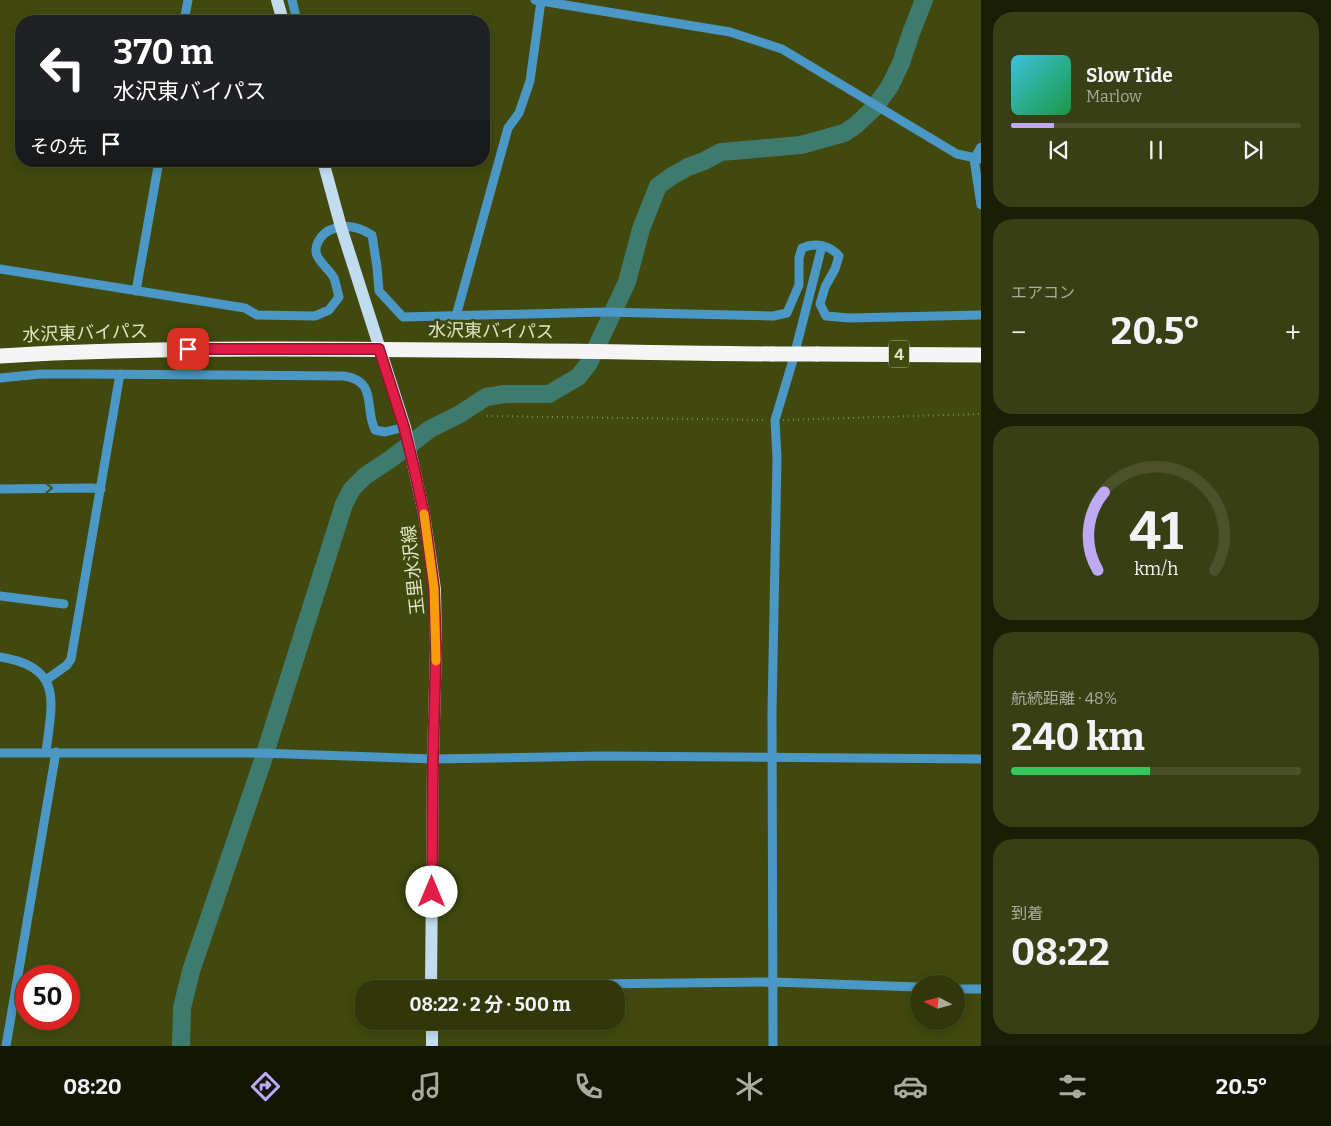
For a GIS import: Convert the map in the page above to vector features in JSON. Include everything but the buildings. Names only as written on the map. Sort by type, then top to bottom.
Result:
[{"type":"highway","name":"水沢東バイパス","points":[[0,356],[54,352],[169,349],[379,349],[981,355]]},
{"type":"main road","points":[[277,0],[281,15]]},
{"type":"main road","name":"玉里水沢線","points":[[325,167],[341,227],[404,427],[424,514],[434,588],[436,648],[431,980]]},
{"type":"main road","points":[[432,1030],[432,1046]]},
{"type":"street","points":[[185,15],[188,0]]},
{"type":"street","points":[[292,0],[296,15]]},
{"type":"street","points":[[456,316],[508,128],[519,113],[530,81],[538,1],[730,32],[782,49],[957,154],[978,159]]},
{"type":"street","points":[[981,146],[978,159],[981,205]]},
{"type":"street","points":[[136,291],[158,167]]},
{"type":"street","points":[[0,269],[245,308],[257,315],[315,316],[329,310],[339,296],[333,277],[317,258],[316,247],[322,234],[341,227],[361,228],[372,235],[379,291],[404,317],[604,312],[773,316],[787,313],[799,285],[799,258],[802,248],[811,244],[834,249],[839,256],[835,269],[825,287],[820,304],[826,316],[849,318],[981,314]]},
{"type":"street","points":[[773,1046],[772,711],[776,458],[774,420],[793,360],[822,246]]},
{"type":"street","points":[[0,378],[41,374],[351,377],[365,386],[370,418],[375,430],[385,432],[404,427]]},
{"type":"street","points":[[46,680],[67,665],[71,659],[120,374]]},
{"type":"street","points":[[0,490],[101,489]]},
{"type":"street","points":[[0,596],[64,604]]},
{"type":"street","points":[[0,657],[24,662],[35,669],[46,680],[52,697],[46,752]]},
{"type":"street","points":[[6,1046],[56,752]]},
{"type":"street","points":[[0,753],[273,753],[433,759],[603,756],[981,760]]},
{"type":"street","points":[[625,985],[774,982],[910,987]]},
{"type":"street","points":[[965,989],[981,990]]},
{"type":"path","points":[[487,416],[774,420],[981,414]]},
{"type":"waterway","points":[[181,1046],[182,1008],[191,971],[262,763],[344,504],[352,489],[365,476],[430,429],[460,414],[486,397],[505,394],[549,394],[578,377],[589,363],[627,282],[641,229],[658,186],[688,167],[721,152],[801,145],[844,133],[856,125],[875,107],[890,86],[901,63],[924,0]]},
{"type":"slow traffic","points":[[424,514],[434,588],[436,661]]},
{"type":"route","points":[[188,349],[379,349],[404,427],[414,468],[424,514],[434,588],[436,648],[432,892]]}]
